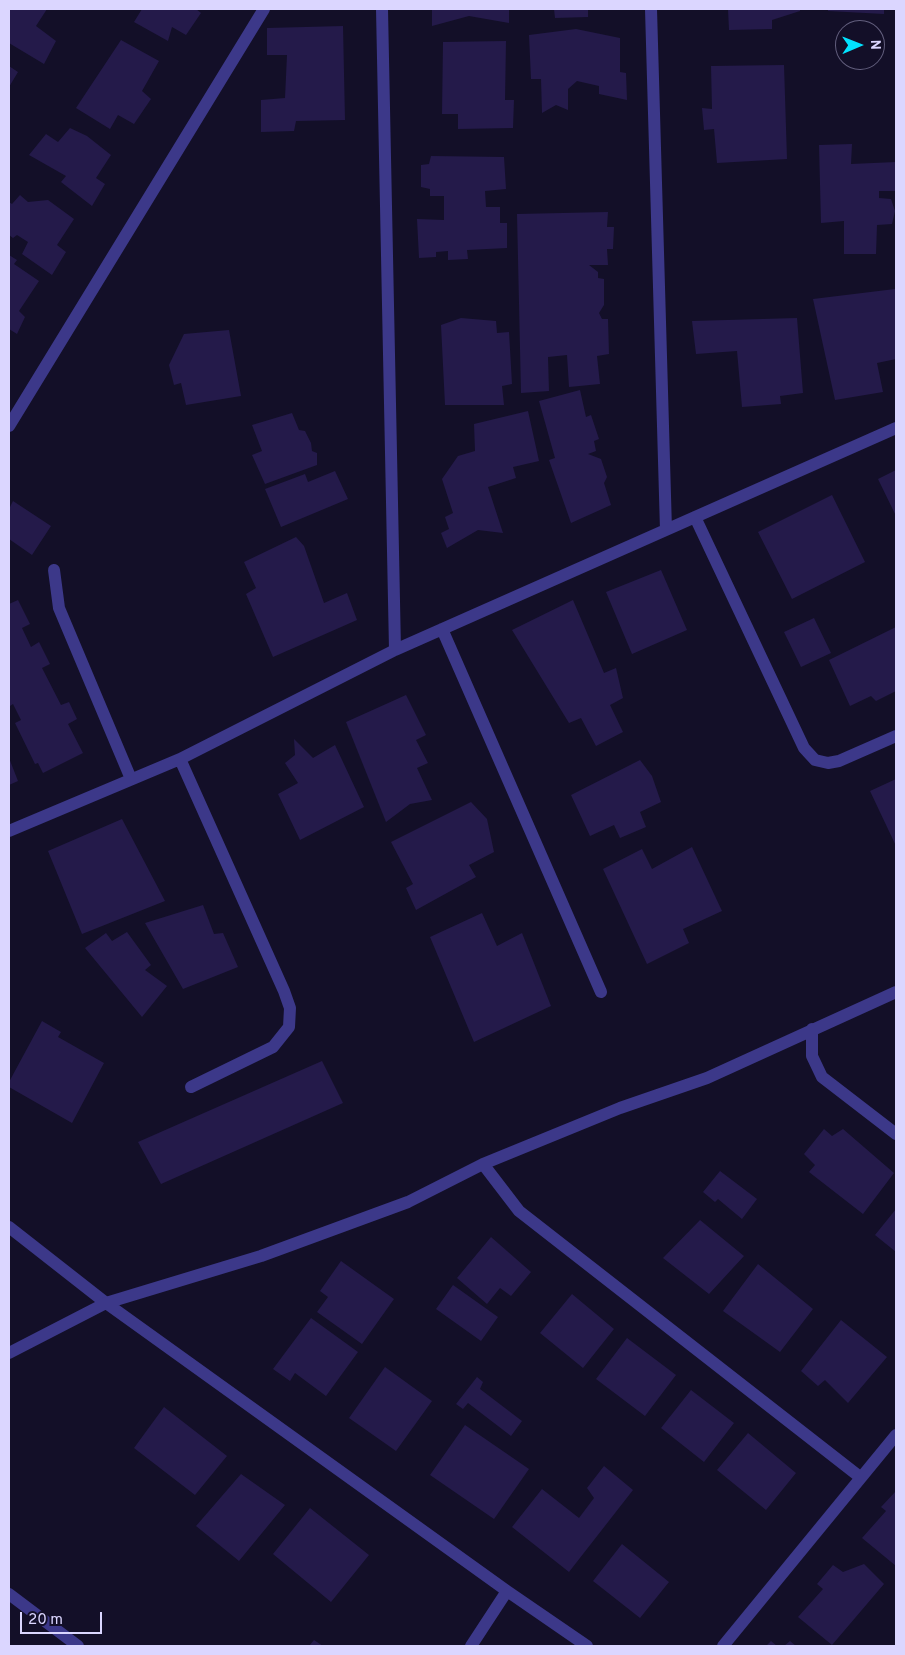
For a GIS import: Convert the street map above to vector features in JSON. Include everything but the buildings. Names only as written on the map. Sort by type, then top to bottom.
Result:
[{"type":"street","points":[[9,426],[264,9]]},
{"type":"street","points":[[382,9],[395,650]]},
{"type":"street","points":[[651,9],[666,530]]},
{"type":"street","points":[[9,831],[180,759],[395,650],[896,428]]},
{"type":"street","points":[[695,517],[804,748],[815,760],[828,763],[838,761],[896,736]]},
{"type":"street","points":[[54,570],[59,608],[131,780]]},
{"type":"street","points":[[442,629],[601,992]]},
{"type":"street","points":[[180,759],[290,1008],[289,1028],[273,1047],[192,1088]]},
{"type":"street","points":[[9,1353],[106,1302],[261,1256],[408,1202],[482,1164],[620,1108],[707,1078],[896,992]]},
{"type":"street","points":[[812,1029],[812,1056],[822,1077],[896,1134]]},
{"type":"street","points":[[482,1164],[519,1211],[860,1477]]},
{"type":"street","points":[[9,1227],[106,1302],[507,1591],[587,1646]]},
{"type":"street","points":[[723,1646],[896,1435]]},
{"type":"street","points":[[470,1646],[507,1591]]},
{"type":"street","points":[[9,1594],[78,1646]]}]
